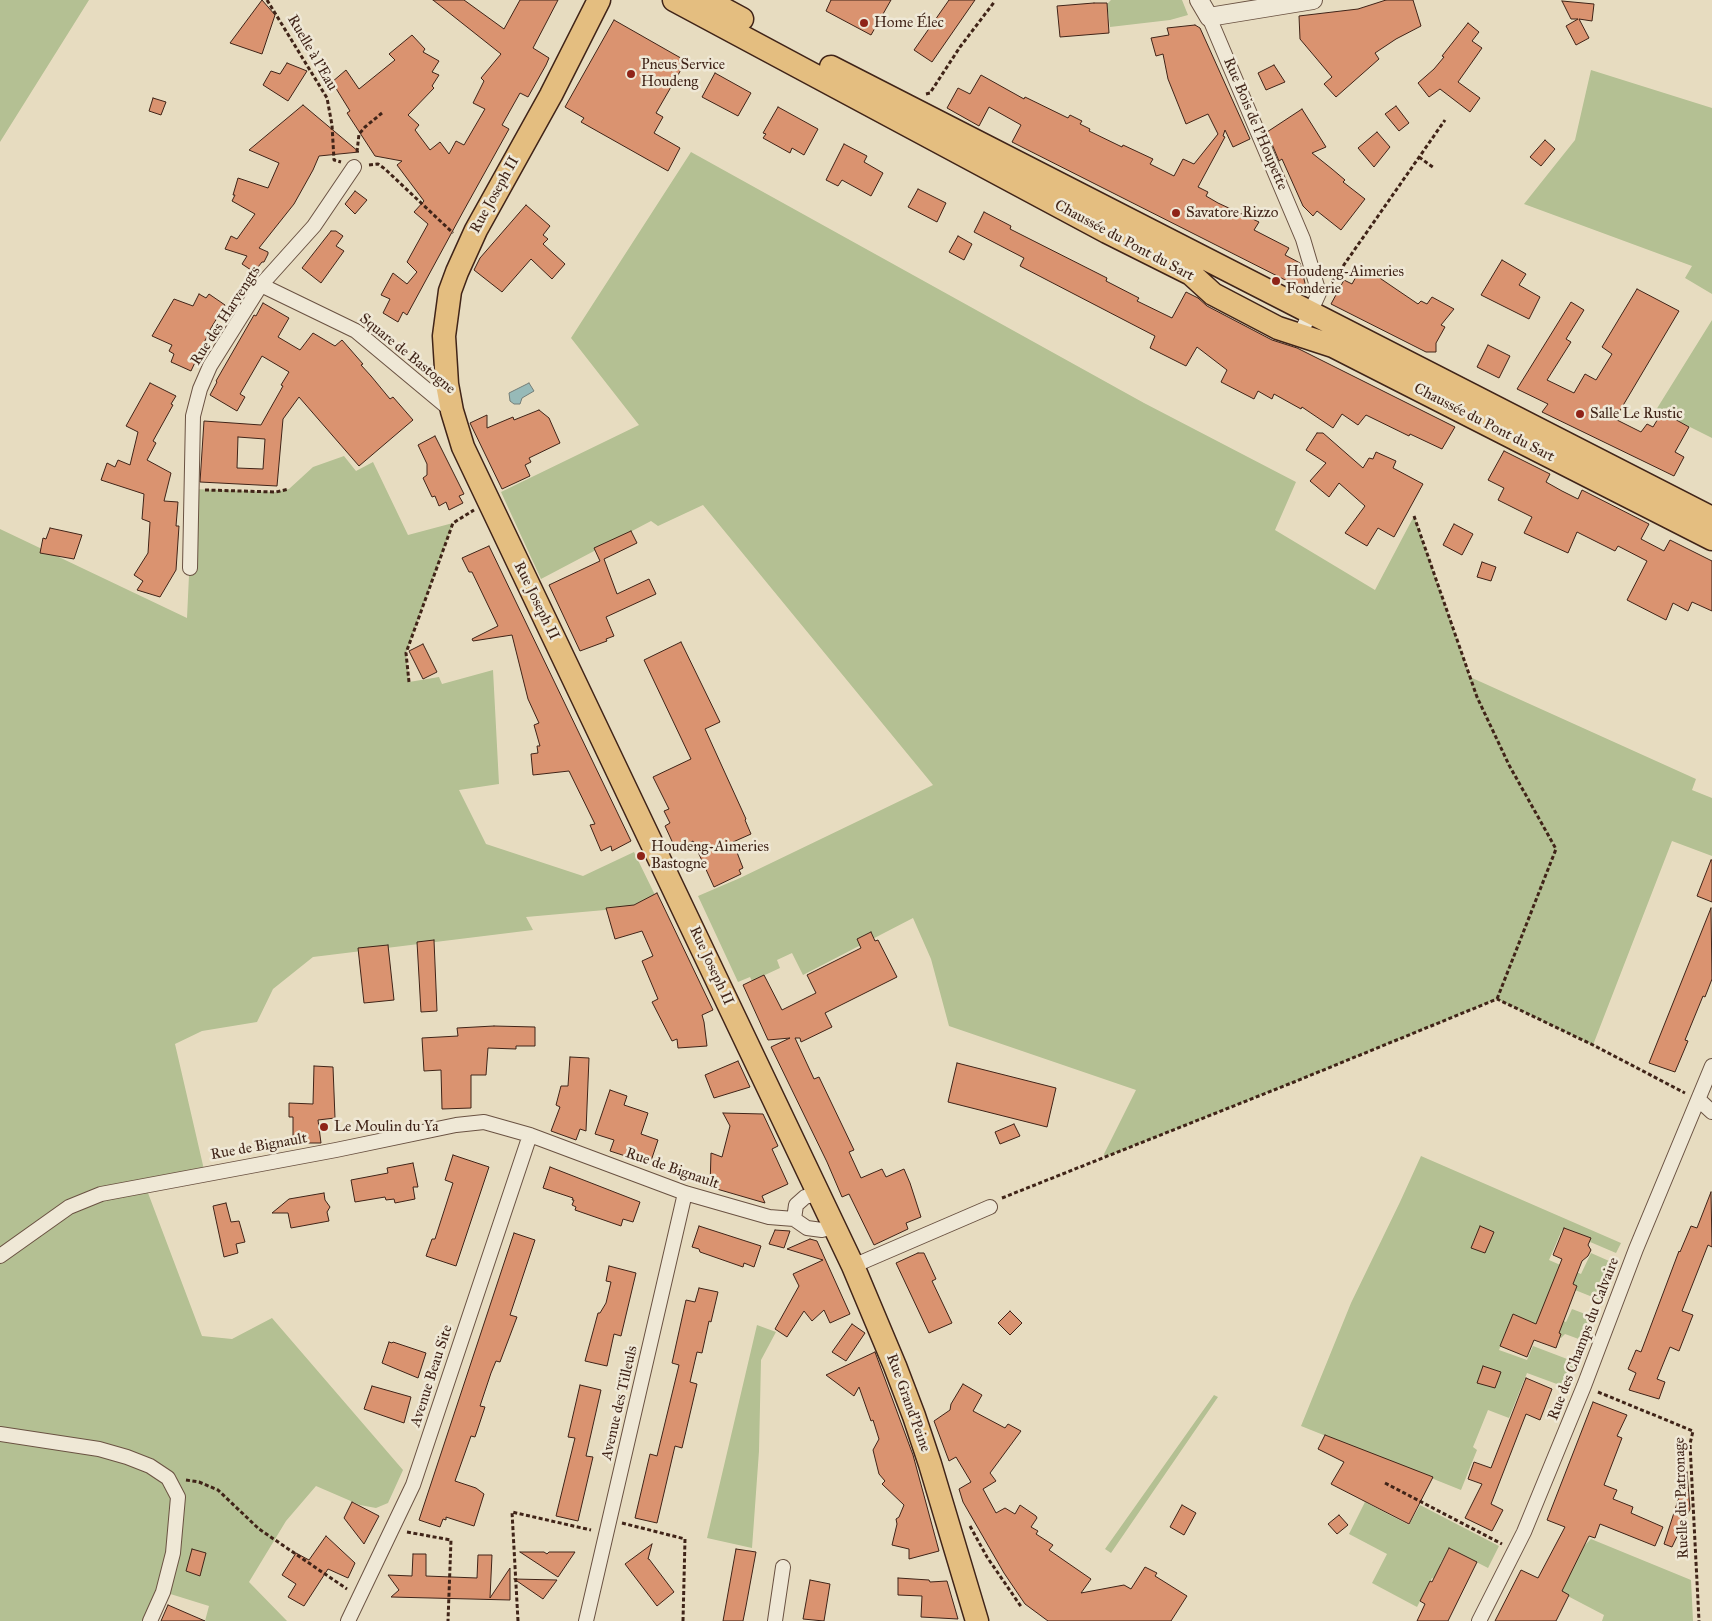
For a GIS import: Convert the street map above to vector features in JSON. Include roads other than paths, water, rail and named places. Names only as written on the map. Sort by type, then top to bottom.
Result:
[{"type":"main road","name":"Rue Joseph II","points":[[599,0],[551,95],[476,230],[450,291],[444,336],[452,411],[463,447],[818,1193]]},
{"type":"main road","name":"Chaussée du Pont du Sart","points":[[674,0],[1098,228],[1191,274],[1213,294],[1278,328],[1333,346],[1712,539]]},
{"type":"main road","name":"Chaussée du Pont du Sart","points":[[707,0],[788,45],[1315,303],[1712,518]]},
{"type":"main road","name":"Rue Grand'Peine","points":[[818,1193],[853,1266],[895,1366],[922,1440],[977,1621]]},
{"type":"street","name":"Rue Bois de l'Houpette","points":[[1199,0],[1209,17],[1303,239],[1315,303]]},
{"type":"street","points":[[1209,17],[1313,0]]},
{"type":"street","name":"Rue des Harvengts","points":[[190,568],[193,416],[200,389],[210,366],[261,285],[314,226],[354,167]]},
{"type":"street","name":"Square de Bastogne","points":[[261,285],[356,331],[452,411]]},
{"type":"street","points":[[1300,335],[1315,303]]},
{"type":"street","name":"Rue des Champs du Calvaire","points":[[1479,1621],[1524,1532],[1584,1386],[1636,1249],[1712,1066]]},
{"type":"street","points":[[1698,1100],[1712,1112]]},
{"type":"street","name":"Rue de Bignault","points":[[0,1256],[69,1207],[101,1194],[336,1150],[456,1125],[484,1122],[530,1135],[685,1193],[769,1217],[794,1219],[807,1228],[822,1230],[835,1227]]},
{"type":"street","name":"Avenue Beau Site","points":[[348,1621],[413,1485],[530,1135]]},
{"type":"street","name":"Avenue des Tilleuls","points":[[586,1621],[685,1193]]},
{"type":"street","points":[[794,1219],[796,1205],[805,1197],[818,1193]]},
{"type":"street","points":[[853,1266],[990,1207]]},
{"type":"street","points":[[0,1434],[99,1449],[150,1466],[168,1478],[178,1497],[173,1554],[163,1592],[150,1621]]},
{"type":"street","points":[[776,1621],[783,1567]]},
{"type":"water","points":[[529,383],[534,391],[522,398],[520,404],[514,404],[510,401],[509,393]]},
{"type":"place","name":"Home Élec","points":[[864,23]]},
{"type":"place","name":"Pneus Service Houdeng","points":[[631,74]]},
{"type":"place","name":"Savatore Rizzo","points":[[1176,213]]},
{"type":"place","name":"Houdeng-Aimeries Fonderie","points":[[1276,281]]},
{"type":"place","name":"Salle Le Rustic","points":[[1580,414]]},
{"type":"place","name":"Houdeng-Aimeries Bastogne","points":[[641,856]]},
{"type":"place","name":"Le Moulin du Ya","points":[[324,1127]]}]
